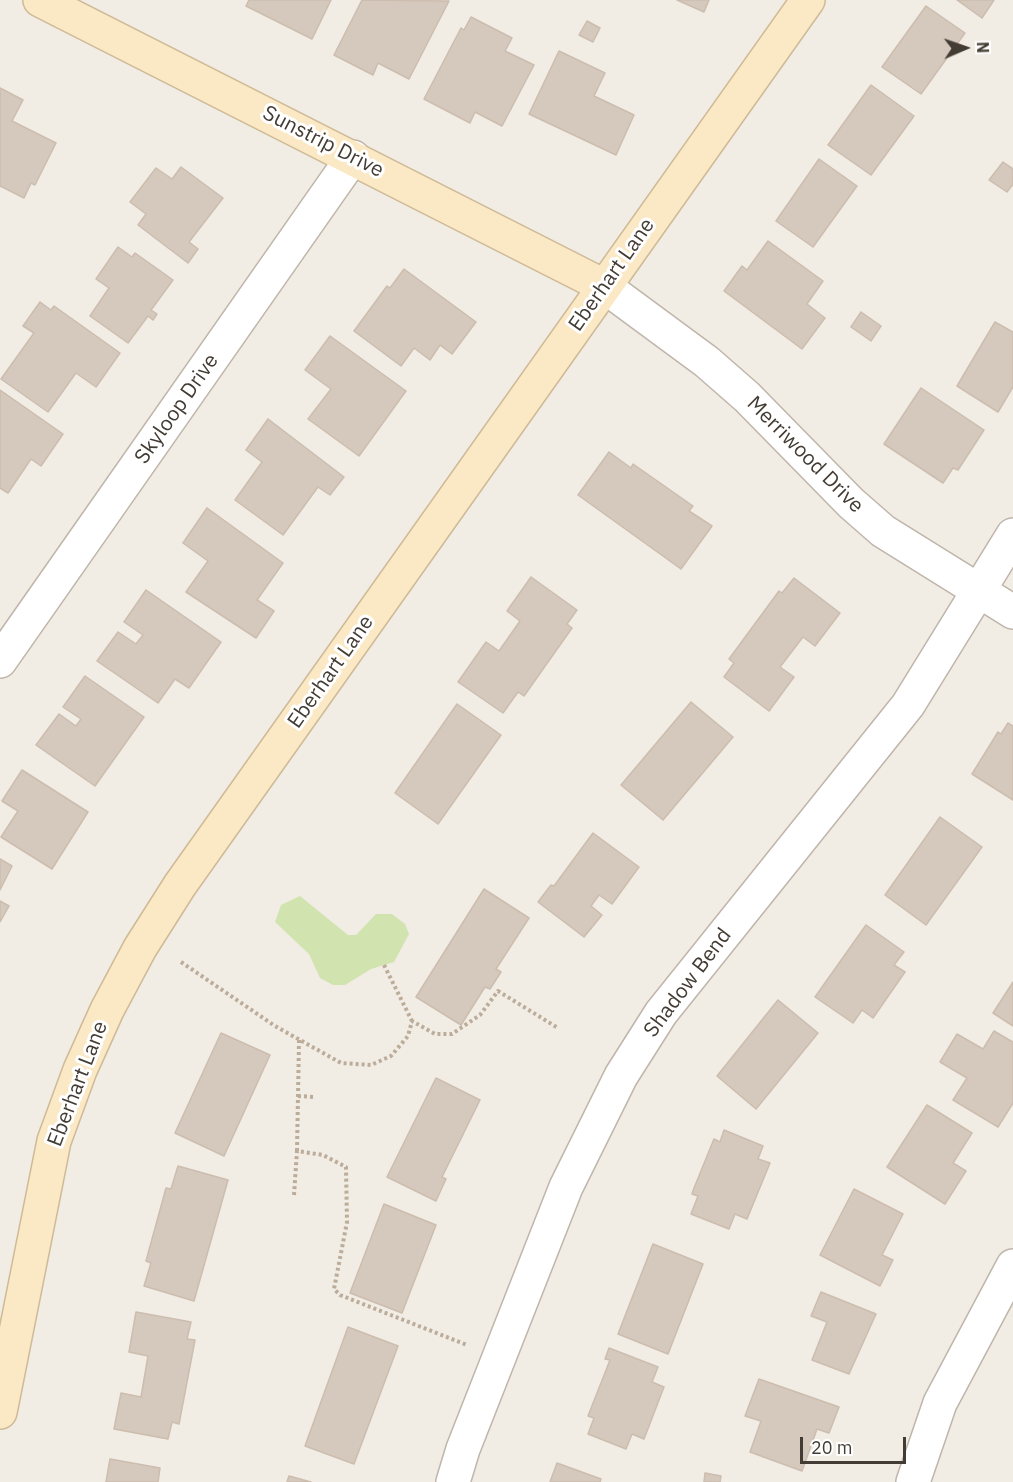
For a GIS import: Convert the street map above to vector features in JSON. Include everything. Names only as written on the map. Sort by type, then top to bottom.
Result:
[{"type":"street","name":"Sunstrip Drive","points":[[40,0],[604,286]]},
{"type":"street","name":"Eberhart Lane","points":[[0,1412],[54,1141],[89,1050],[140,948],[180,885],[808,0]]},
{"type":"street","name":"Skyloop Drive","points":[[0,661],[353,157]]},
{"type":"street","name":"Merriwood Drive","points":[[604,286],[707,362],[739,390],[850,503],[883,531],[1013,612]]},
{"type":"street","name":"Shadow Bend","points":[[453,1482],[467,1438],[566,1187],[621,1076],[661,1013],[908,705],[1013,535]]},
{"type":"street","points":[[913,1482],[940,1403],[1013,1266]]},
{"type":"path","points":[[181,962],[299,1040],[341,1063],[371,1065],[391,1056],[401,1047],[412,1021]]},
{"type":"path","points":[[384,965],[412,1021],[435,1034],[452,1034],[480,1015],[498,991],[558,1028]]},
{"type":"path","points":[[294,1195],[299,1040]]},
{"type":"path","points":[[298,1096],[315,1097]]},
{"type":"path","points":[[297,1151],[323,1155],[346,1167],[347,1222],[334,1289],[340,1295],[467,1346]]},
{"type":"green space","points":[[300,896],[348,935],[356,935],[376,914],[392,914],[405,924],[409,934],[394,962],[371,969],[345,985],[333,985],[320,978],[309,954],[275,922],[281,905]]},
{"type":"building","points":[[249,0],[331,0],[312,39],[246,6]]},
{"type":"building","points":[[362,0],[449,1],[409,79],[378,63],[373,75],[334,55]]},
{"type":"building","points":[[677,0],[709,0],[704,12]]},
{"type":"building","points":[[957,0],[994,0],[982,18]]},
{"type":"building","points":[[926,6],[965,33],[921,94],[882,67]]},
{"type":"building","points":[[471,17],[512,38],[505,51],[534,65],[502,126],[475,112],[470,123],[424,99],[461,28],[464,30]]},
{"type":"building","points":[[587,21],[600,28],[593,42],[579,35]]},
{"type":"building","points":[[559,51],[605,73],[594,96],[634,115],[616,155],[529,114]]},
{"type":"building","points":[[871,85],[914,116],[871,175],[828,145]]},
{"type":"building","points":[[0,88],[23,100],[12,121],[56,143],[35,185],[31,183],[24,198],[0,186]]},
{"type":"building","points":[[819,159],[857,186],[813,247],[776,221]]},
{"type":"building","points":[[1003,162],[1013,169],[1013,184],[1007,192],[989,180]]},
{"type":"building","points":[[181,167],[223,198],[189,242],[198,249],[188,263],[138,225],[146,214],[130,202],[156,168],[172,179]]},
{"type":"building","points":[[768,241],[823,281],[807,304],[825,318],[802,349],[724,291],[742,266],[747,270]]},
{"type":"building","points":[[118,247],[132,257],[135,253],[173,280],[151,310],[157,314],[153,320],[148,316],[128,343],[90,316],[109,288],[96,279]]},
{"type":"building","points":[[404,269],[476,322],[452,354],[440,345],[430,360],[414,348],[401,366],[354,331],[387,286],[390,288]]},
{"type":"building","points":[[40,302],[51,310],[54,306],[120,353],[96,387],[76,373],[48,412],[1,379],[34,333],[23,326]]},
{"type":"building","points":[[861,312],[881,326],[871,341],[851,327]]},
{"type":"building","points":[[995,322],[1013,332],[1013,387],[998,412],[957,386]]},
{"type":"building","points":[[330,336],[406,391],[359,456],[308,419],[331,389],[305,370]]},
{"type":"building","points":[[921,388],[984,430],[958,470],[953,468],[943,483],[884,444]]},
{"type":"building","points":[[0,390],[63,434],[41,466],[31,459],[8,493],[0,488]]},
{"type":"building","points":[[268,419],[344,477],[330,495],[318,487],[283,535],[235,500],[262,462],[246,450]]},
{"type":"building","points":[[609,452],[631,468],[633,464],[693,506],[689,511],[712,526],[681,569],[578,495]]},
{"type":"building","points":[[207,508],[283,563],[257,600],[274,611],[256,638],[186,592],[208,561],[183,543]]},
{"type":"building","points":[[531,577],[577,610],[567,624],[572,628],[524,696],[518,692],[503,713],[458,682],[486,642],[499,651],[520,621],[507,611]]},
{"type":"building","points":[[794,578],[840,613],[815,646],[803,637],[780,667],[794,677],[769,711],[724,677],[734,663],[729,659],[779,591],[782,593]]},
{"type":"building","points":[[146,590],[221,642],[189,688],[175,679],[158,703],[97,661],[118,632],[136,644],[143,635],[124,622]]},
{"type":"building","points":[[85,676],[144,717],[95,786],[36,745],[59,714],[76,726],[81,719],[63,707]]},
{"type":"building","points":[[691,702],[733,737],[663,820],[621,785]]},
{"type":"building","points":[[457,704],[501,735],[438,824],[395,793]]},
{"type":"building","points":[[1008,723],[1013,726],[1013,800],[972,774],[998,732],[1001,734]]},
{"type":"building","points":[[22,770],[88,812],[52,869],[1,837],[18,811],[2,801]]},
{"type":"building","points":[[940,817],[982,847],[926,925],[885,895]]},
{"type":"building","points":[[593,833],[639,867],[612,904],[599,895],[591,906],[602,915],[584,937],[538,902],[551,885],[554,886]]},
{"type":"building","points":[[0,859],[12,866],[0,890]]},
{"type":"building","points":[[484,889],[529,918],[496,969],[501,972],[490,989],[485,987],[461,1025],[416,997]]},
{"type":"building","points":[[0,901],[9,906],[0,922]]},
{"type":"building","points":[[866,925],[904,952],[894,965],[905,972],[873,1018],[862,1010],[853,1023],[815,997]]},
{"type":"building","points":[[1013,982],[1013,1026],[993,1013]]},
{"type":"building","points":[[778,1000],[818,1033],[756,1109],[717,1076]]},
{"type":"building","points":[[994,1031],[1013,1042],[1013,1103],[998,1127],[953,1100],[967,1078],[940,1062],[957,1034],[983,1049]]},
{"type":"building","points":[[221,1033],[270,1055],[224,1156],[175,1133]]},
{"type":"building","points":[[436,1078],[480,1100],[442,1177],[446,1179],[436,1201],[387,1177]]},
{"type":"building","points":[[927,1105],[972,1133],[953,1163],[966,1171],[945,1204],[887,1167]]},
{"type":"building","points":[[724,1130],[763,1146],[758,1159],[770,1163],[747,1219],[735,1214],[729,1229],[691,1214],[698,1196],[692,1194],[694,1188],[714,1139],[720,1142]]},
{"type":"building","points":[[178,1166],[228,1180],[194,1301],[144,1286],[151,1263],[146,1261],[166,1188],[171,1189]]},
{"type":"building","points":[[854,1189],[903,1214],[882,1255],[893,1260],[880,1286],[820,1255]]},
{"type":"building","points":[[384,1204],[436,1225],[402,1313],[350,1293]]},
{"type":"building","points":[[653,1244],[703,1264],[668,1354],[618,1334]]},
{"type":"building","points":[[821,1292],[876,1314],[849,1374],[812,1360],[827,1322],[811,1316]]},
{"type":"building","points":[[136,1312],[191,1322],[187,1339],[195,1340],[179,1424],[172,1422],[168,1439],[114,1429],[121,1393],[141,1397],[148,1356],[129,1352]]},
{"type":"building","points":[[348,1327],[398,1346],[354,1464],[305,1446]]},
{"type":"building","points":[[609,1348],[658,1367],[652,1382],[664,1387],[644,1439],[632,1434],[626,1449],[588,1434],[594,1418],[588,1416],[610,1360],[605,1359]]},
{"type":"building","points":[[759,1379],[839,1407],[829,1433],[817,1429],[802,1471],[750,1452],[761,1421],[745,1416]]},
{"type":"building","points":[[110,1459],[160,1468],[158,1482],[106,1482]]},
{"type":"building","points":[[557,1463],[601,1479],[600,1482],[550,1482]]},
{"type":"building","points":[[705,1473],[721,1476],[720,1482],[704,1482]]},
{"type":"building","points":[[289,1476],[311,1482],[287,1482]]}]
